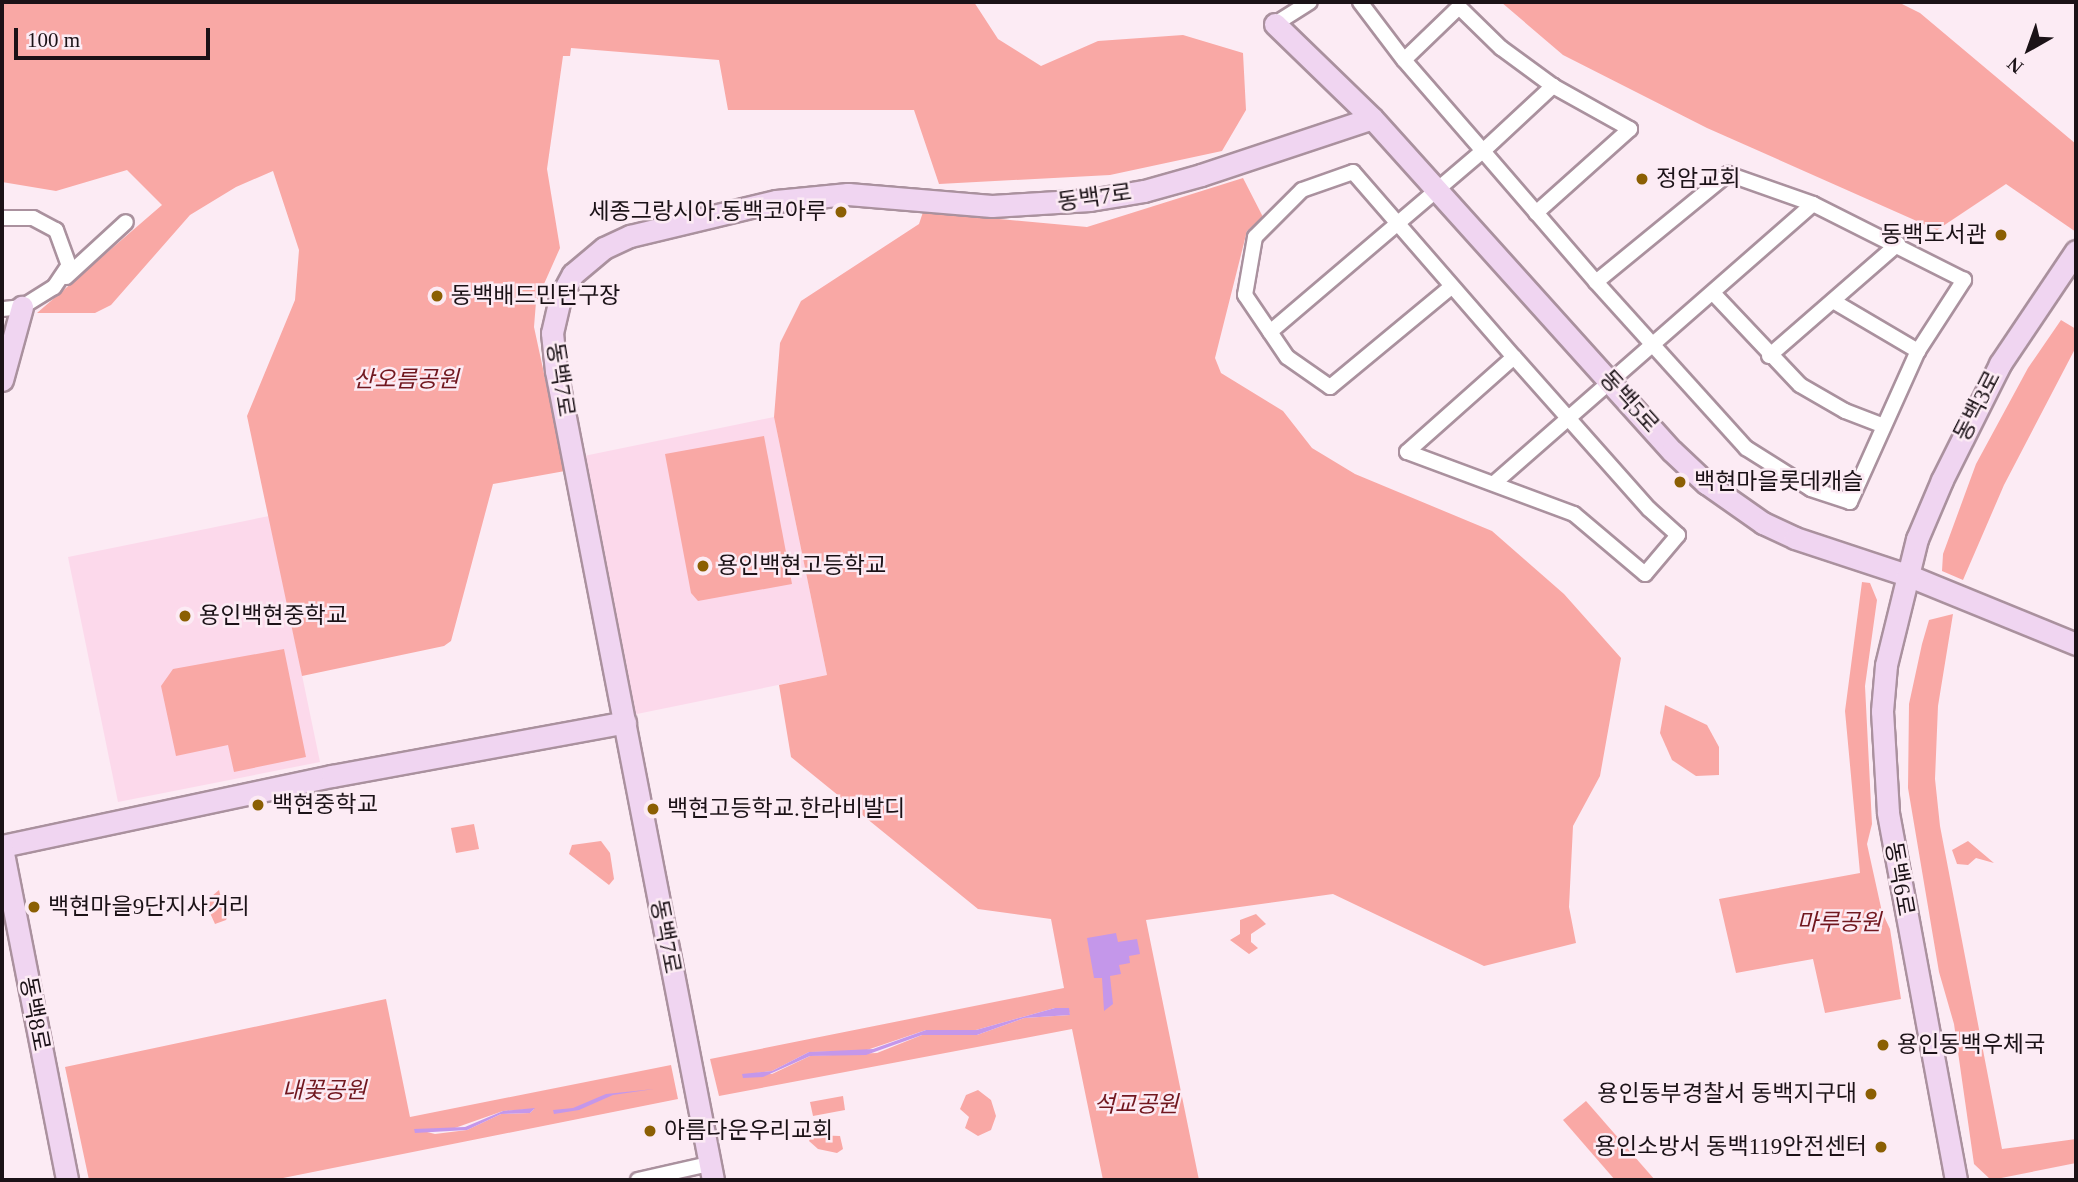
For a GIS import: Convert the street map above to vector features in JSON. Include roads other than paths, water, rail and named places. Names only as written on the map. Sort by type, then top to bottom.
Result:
[{"type":"street","points":[[1275,24],[1310,2]]},
{"type":"street","points":[[1360,2],[1404,60],[1651,348],[1746,448],[1811,489],[1850,502],[1881,425],[1918,351],[1964,280],[1898,244],[1813,204],[1728,174],[1595,282]]},
{"type":"street","points":[[1404,60],[1459,7],[1501,48],[1553,86],[1630,129],[1536,213]]},
{"type":"street","name":"동백5로","points":[[1275,24],[1372,118],[1706,483],[1763,523],[1907,575],[2076,644]]},
{"type":"street","points":[[1270,332],[1483,151],[1553,86]]},
{"type":"street","name":"동백7로","points":[[711,1172],[555,365],[552,334],[560,298],[579,267],[630,236],[776,201],[898,195],[1004,206],[1057,205],[1144,191],[1372,118]]},
{"type":"street","points":[[1451,287],[1330,387],[1287,357],[1245,295],[1255,237],[1301,190],[1353,172],[1568,419],[1678,535],[1645,574],[1574,514],[1496,482],[1408,452],[1514,357]]},
{"type":"street","points":[[1496,482],[1714,294],[1813,204]]},
{"type":"street","points":[[2,218],[33,218],[56,230],[69,265],[54,287]]},
{"type":"street","points":[[2,380],[12,308],[54,287],[126,222]]},
{"type":"street","points":[[1769,356],[1898,244]]},
{"type":"street","name":"동백3로","points":[[1907,575],[1929,510],[1980,400],[2046,290],[2076,251]]},
{"type":"street","points":[[1714,294],[1769,356],[1800,385],[1845,411],[1881,425]]},
{"type":"street","points":[[1833,300],[1918,351]]},
{"type":"street","name":"동백6로","points":[[1907,575],[1886,665],[1883,760],[1898,878],[1956,1180]]},
{"type":"street","points":[[2,847],[332,776],[625,723]]},
{"type":"street","name":"동백8로","points":[[2,847],[67,1180]]},
{"type":"street","points":[[638,1180],[711,1172]]},
{"type":"place","name":"정암교회","points":[[1642,179]]},
{"type":"place","name":"세종그랑시아.동백코아루","points":[[841,212]]},
{"type":"place","name":"동백도서관","points":[[2001,235]]},
{"type":"place","name":"동백배드민턴구장","points":[[437,296]]},
{"type":"place","name":"백현마을롯데캐슬","points":[[1680,482]]},
{"type":"place","name":"용인백현고등학교","points":[[703,566]]},
{"type":"place","name":"용인백현중학교","points":[[185,616]]},
{"type":"place","name":"백현중학교","points":[[258,805]]},
{"type":"place","name":"백현고등학교.한라비발디","points":[[653,809]]},
{"type":"place","name":"백현마을9단지사거리","points":[[34,907]]},
{"type":"place","name":"용인동백우체국","points":[[1883,1045]]},
{"type":"place","name":"용인동부경찰서 동백지구대","points":[[1871,1094]]},
{"type":"place","name":"아름다운우리교회","points":[[650,1131]]},
{"type":"place","name":"용인소방서 동백119안전센터","points":[[1881,1147]]},
{"type":"park label","name":"산오름공원","points":[[406,380]]},
{"type":"park label","name":"마루공원","points":[[1839,923]]},
{"type":"park label","name":"내꽃공원","points":[[324,1091]]},
{"type":"park label","name":"석교공원","points":[[1136,1105]]}]
